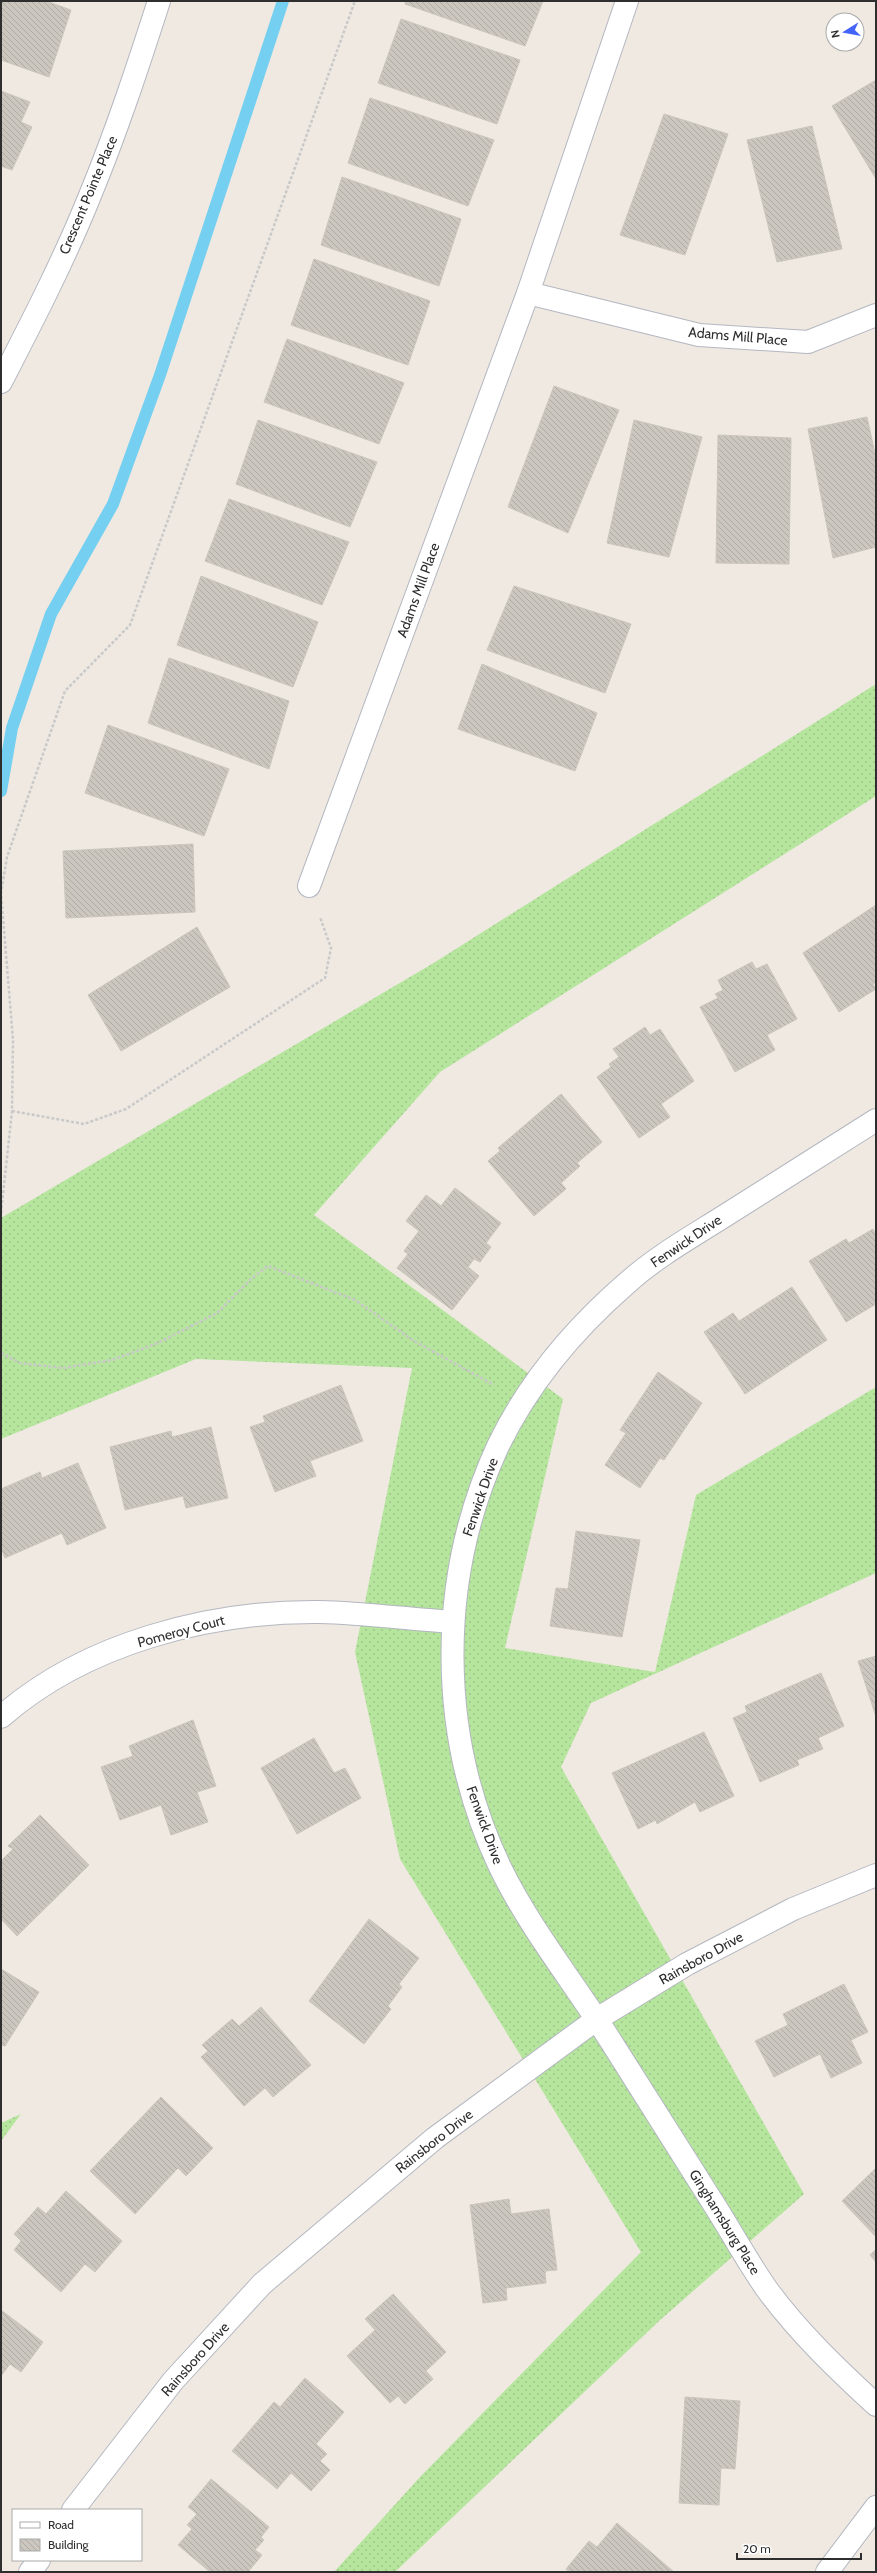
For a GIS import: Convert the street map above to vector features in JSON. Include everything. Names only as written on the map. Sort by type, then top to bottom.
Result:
[{"type":"street","name":"Crescent Pointe Place","points":[[1,382],[39,308],[91,194],[132,86],[159,1]]},
{"type":"street","name":"Adams Mill Place","points":[[309,886],[528,293],[627,1]]},
{"type":"street","name":"Adams Mill Place","points":[[528,293],[699,335],[808,342],[876,316]]},
{"type":"street","name":"Fenwick Drive","points":[[597,2019],[522,1908],[500,1867],[482,1825],[467,1776],[457,1726],[452,1677],[452,1622],[459,1568],[481,1486],[500,1442],[524,1402],[559,1351],[593,1313],[631,1279],[676,1246],[876,1120]]},
{"type":"street","name":"Pomeroy Court","points":[[1,1717],[44,1686],[118,1648],[161,1633],[203,1622],[246,1616],[320,1612],[452,1622]]},
{"type":"street","name":"Rainsboro Drive","points":[[74,2509],[173,2381],[262,2284],[435,2138],[597,2019],[687,1964],[786,1912],[876,1875]]},
{"type":"street","name":"Ginghamsburg Place","points":[[597,2019],[767,2289],[802,2331],[876,2405]]},
{"type":"street","points":[[827,2572],[876,2507]]},
{"type":"street","points":[[30,2572],[38,2561]]},
{"type":"path","points":[[1,1213],[12,1111],[12,1040],[1,893],[7,857],[16,827],[65,691],[130,625],[355,1]]},
{"type":"path","points":[[12,1111],[84,1124],[126,1109],[325,978],[331,948],[309,886]]},
{"type":"path","points":[[1,1353],[20,1363],[63,1368],[112,1360],[158,1343],[217,1313],[252,1278],[268,1266],[355,1300],[414,1342],[524,1402]]},
{"type":"green space","points":[[876,684],[876,796],[440,1072],[314,1215],[563,1399],[505,1648],[655,1672],[696,1495],[876,1387],[876,1573],[591,1703],[561,1767],[804,2194],[659,2321],[395,2572],[334,2572],[420,2477],[641,2252],[400,1859],[355,1652],[412,1368],[196,1359],[1,1439],[1,1218],[432,964]]},
{"type":"green space","points":[[21,2114],[1,2141],[1,2123]]},
{"type":"building","points":[[1,1],[46,1],[71,10],[49,77],[1,60]]},
{"type":"building","points":[[406,1],[543,1],[525,46],[405,4]]},
{"type":"building","points":[[401,19],[520,60],[497,124],[378,83]]},
{"type":"building","points":[[876,80],[876,179],[832,106]]},
{"type":"building","points":[[1,91],[30,102],[21,122],[32,127],[12,170],[1,166]]},
{"type":"building","points":[[370,98],[494,140],[468,206],[348,163]]},
{"type":"building","points":[[664,114],[728,134],[685,255],[620,235]]},
{"type":"building","points":[[812,126],[842,249],[777,262],[747,140]]},
{"type":"building","points":[[342,177],[461,219],[439,286],[321,245]]},
{"type":"building","points":[[314,259],[430,301],[408,365],[291,325]]},
{"type":"building","points":[[287,339],[404,383],[379,444],[264,402]]},
{"type":"building","points":[[554,386],[619,410],[568,533],[508,507]]},
{"type":"building","points":[[867,417],[876,458],[876,547],[833,558],[808,429]]},
{"type":"building","points":[[258,420],[377,462],[350,527],[236,484]]},
{"type":"building","points":[[634,420],[702,437],[669,557],[607,543]]},
{"type":"building","points":[[718,435],[791,438],[789,564],[716,563]]},
{"type":"building","points":[[229,499],[349,542],[322,605],[205,561]]},
{"type":"building","points":[[201,576],[318,622],[293,687],[177,645]]},
{"type":"building","points":[[514,586],[631,624],[605,693],[487,650]]},
{"type":"building","points":[[169,658],[289,701],[269,769],[148,723]]},
{"type":"building","points":[[482,664],[597,713],[575,771],[458,729]]},
{"type":"building","points":[[108,725],[229,769],[204,836],[85,793]]},
{"type":"building","points":[[193,844],[195,912],[66,918],[63,851]]},
{"type":"building","points":[[876,905],[876,982],[873,984],[876,989],[839,1012],[803,953]]},
{"type":"building","points":[[197,927],[230,987],[121,1051],[88,995]]},
{"type":"building","points":[[752,962],[756,969],[767,964],[797,1019],[767,1035],[775,1050],[735,1072],[700,1007],[718,998],[715,994],[723,990],[718,980]]},
{"type":"building","points":[[645,1027],[650,1035],[660,1029],[694,1081],[661,1104],[670,1117],[639,1138],[597,1077],[611,1067],[609,1064],[619,1057],[613,1049]]},
{"type":"building","points":[[561,1094],[602,1142],[577,1163],[580,1166],[561,1183],[566,1189],[534,1216],[488,1161],[500,1151],[498,1148]]},
{"type":"building","points":[[455,1188],[501,1223],[486,1243],[491,1247],[480,1262],[474,1259],[468,1267],[479,1276],[452,1310],[397,1268],[408,1254],[404,1251],[419,1231],[406,1221],[426,1195],[441,1206]]},
{"type":"building","points":[[873,1229],[876,1235],[876,1304],[846,1322],[809,1261],[846,1239],[849,1243]]},
{"type":"building","points":[[792,1287],[827,1340],[745,1394],[704,1332],[733,1313],[739,1321]]},
{"type":"building","points":[[658,1372],[702,1403],[664,1460],[660,1458],[640,1488],[605,1465],[626,1433],[620,1430]]},
{"type":"building","points":[[341,1385],[363,1441],[310,1461],[316,1476],[275,1492],[250,1427],[265,1422],[263,1416]]},
{"type":"building","points":[[211,1427],[228,1498],[186,1508],[183,1496],[125,1510],[110,1447],[171,1431],[172,1437]]},
{"type":"building","points":[[78,1463],[106,1528],[67,1545],[62,1533],[5,1558],[1,1548],[1,1489],[40,1472],[42,1478]]},
{"type":"building","points":[[576,1531],[640,1540],[622,1637],[550,1626],[556,1588],[568,1589]]},
{"type":"building","points":[[876,1656],[876,1717],[858,1661]]},
{"type":"building","points":[[821,1673],[844,1726],[818,1738],[823,1749],[797,1760],[799,1765],[760,1782],[733,1718],[747,1712],[745,1706]]},
{"type":"building","points":[[193,1720],[216,1786],[197,1792],[208,1822],[171,1835],[161,1805],[120,1820],[101,1767],[133,1756],[129,1746]]},
{"type":"building","points":[[704,1732],[734,1796],[700,1812],[695,1802],[657,1824],[656,1820],[638,1829],[612,1773]]},
{"type":"building","points":[[314,1738],[334,1773],[345,1768],[361,1798],[297,1834],[261,1768]]},
{"type":"building","points":[[40,1815],[89,1865],[17,1936],[1,1919],[1,1861],[13,1849],[8,1846]]},
{"type":"building","points":[[369,1919],[419,1958],[399,1984],[402,1987],[388,2006],[391,2009],[364,2044],[309,2001]]},
{"type":"building","points":[[1,1969],[39,1992],[5,2046],[1,2045]]},
{"type":"building","points":[[844,1984],[868,2032],[851,2040],[862,2063],[831,2078],[820,2054],[774,2077],[755,2041],[788,2025],[783,2014]]},
{"type":"building","points":[[261,2007],[311,2065],[273,2097],[265,2088],[244,2106],[201,2057],[208,2051],[202,2045],[232,2019],[239,2026]]},
{"type":"building","points":[[161,2097],[213,2148],[186,2176],[178,2168],[135,2214],[90,2171]]},
{"type":"building","points":[[876,2168],[876,2237],[842,2201]]},
{"type":"building","points":[[66,2191],[122,2241],[95,2272],[85,2264],[61,2292],[14,2250],[21,2241],[14,2234],[38,2207],[46,2214]]},
{"type":"building","points":[[509,2199],[511,2214],[549,2209],[557,2270],[545,2271],[546,2283],[506,2288],[507,2300],[483,2303],[470,2205]]},
{"type":"building","points":[[876,2249],[876,2262],[870,2255]]},
{"type":"building","points":[[393,2294],[446,2352],[426,2371],[433,2379],[405,2404],[398,2396],[390,2403],[347,2356],[375,2330],[365,2319]]},
{"type":"building","points":[[1,2310],[43,2342],[21,2372],[10,2364],[1,2376]]},
{"type":"building","points":[[305,2378],[344,2412],[316,2444],[327,2454],[320,2461],[330,2470],[311,2491],[291,2473],[277,2489],[232,2451],[274,2402],[280,2407]]},
{"type":"building","points":[[685,2397],[740,2401],[735,2469],[721,2468],[719,2505],[679,2503]]},
{"type":"building","points":[[211,2479],[269,2527],[261,2537],[264,2540],[255,2550],[262,2555],[248,2572],[210,2572],[178,2545],[192,2529],[187,2525],[197,2514],[188,2507]]},
{"type":"building","points":[[617,2523],[674,2572],[569,2572],[566,2569],[589,2541],[597,2547]]},
{"type":"waterway","points":[[1,791],[12,728],[51,614],[113,504],[160,375],[283,1]]}]
